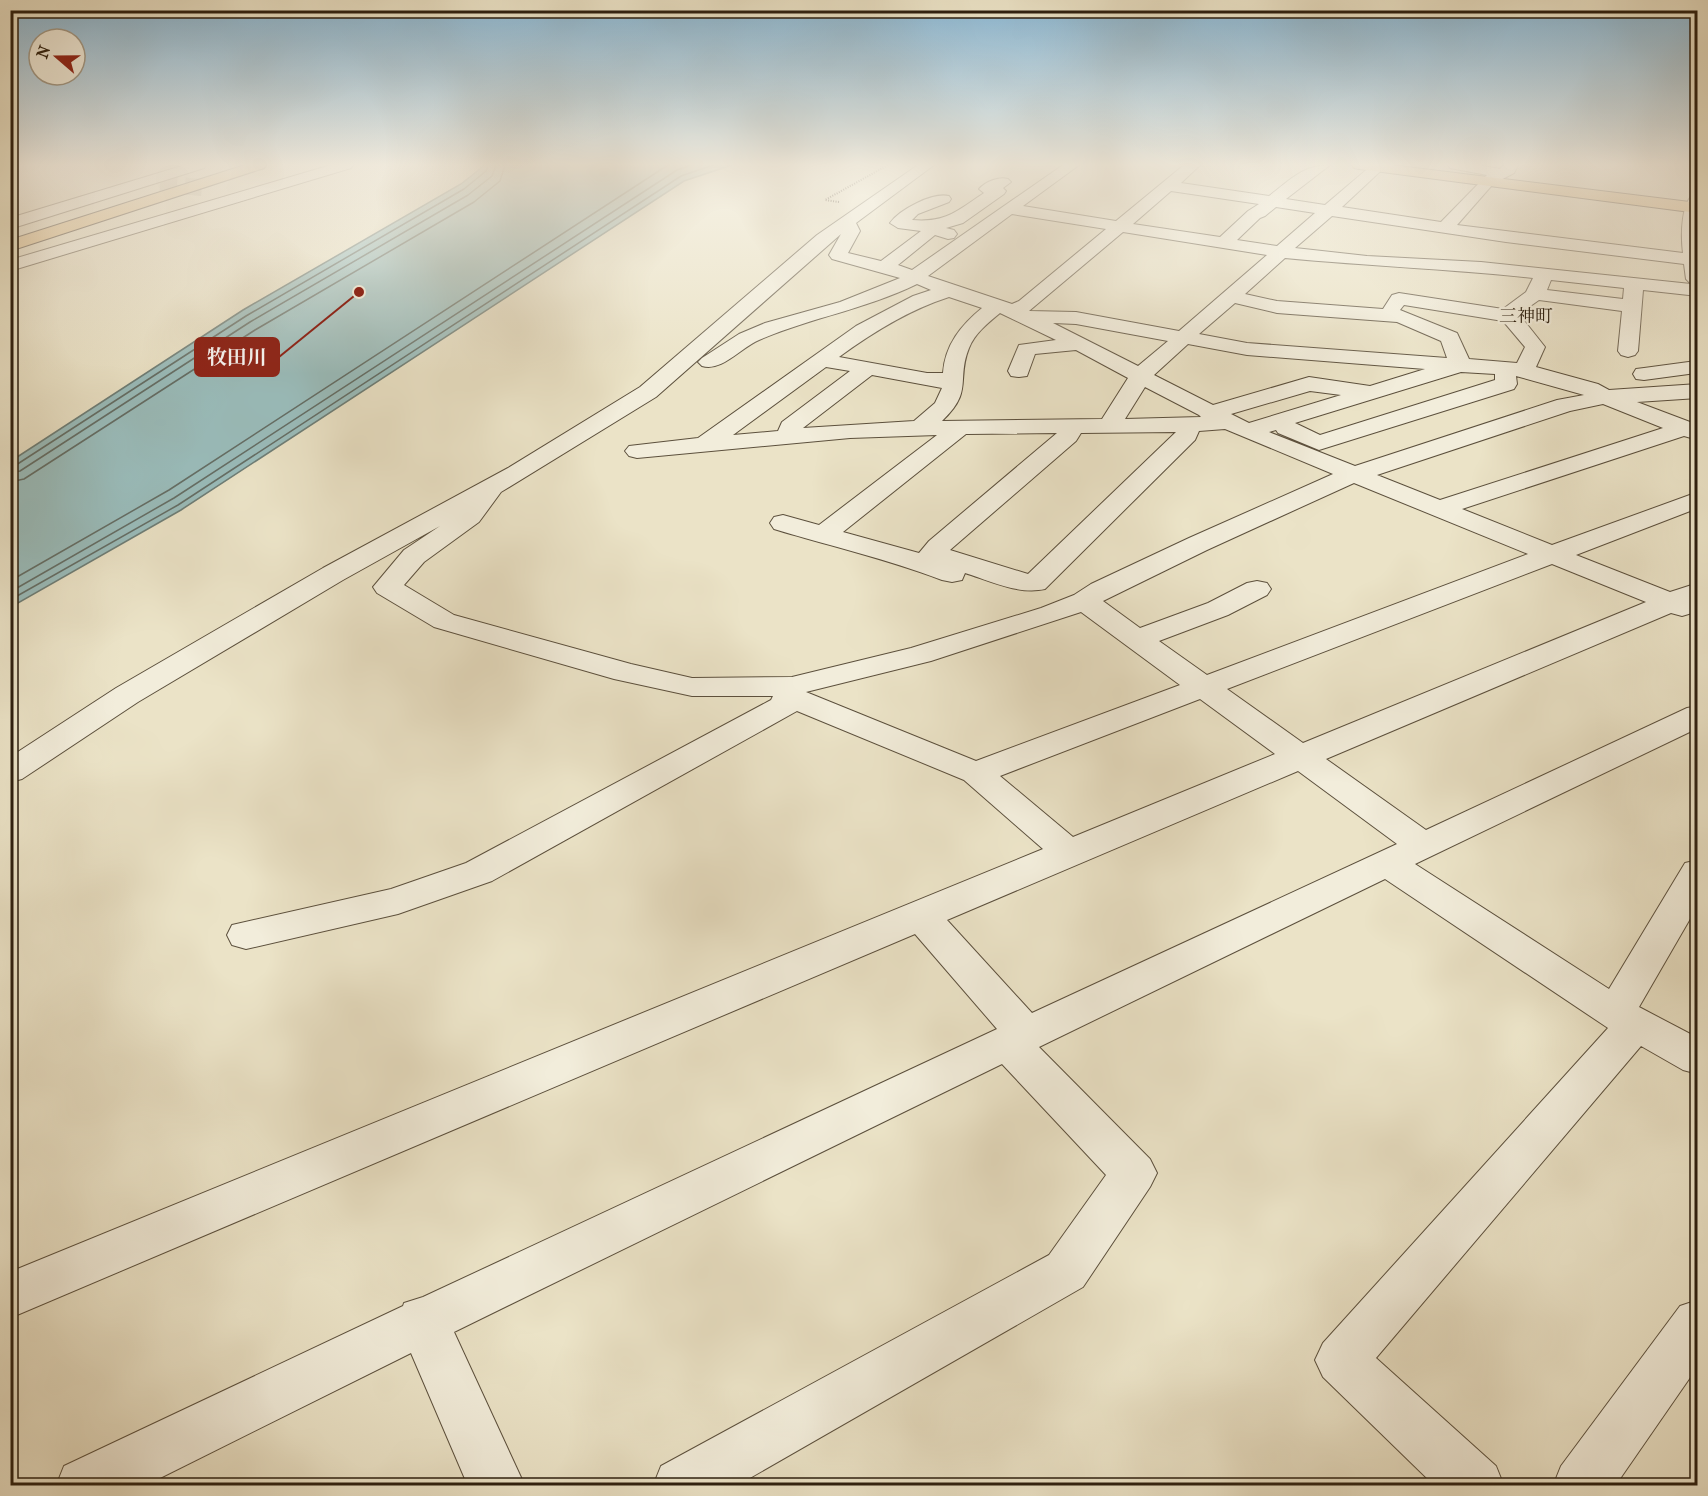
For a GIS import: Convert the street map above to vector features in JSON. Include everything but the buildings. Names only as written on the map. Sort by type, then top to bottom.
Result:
[{"type":"main road","points":[[10,246],[44,235]]},
{"type":"street","points":[[10,266],[106,235]]},
{"type":"street","points":[[10,772],[148,683],[333,574],[492,487],[648,392],[829,235]]},
{"type":"street","points":[[849,235],[838,255],[916,277],[947,291],[1011,311],[1140,375],[1218,423],[1684,608]]},
{"type":"street","points":[[888,264],[927,235]]},
{"type":"street","points":[[956,235],[968,237]]},
{"type":"street","points":[[648,392],[681,383],[746,338],[772,327],[847,306],[916,277],[971,235]]},
{"type":"street","points":[[920,428],[949,401],[954,390],[953,358],[962,340],[977,320],[1026,305],[1110,235]]},
{"type":"street","points":[[1170,235],[1279,252],[1546,258],[1581,246],[1695,260]]},
{"type":"street","points":[[1224,243],[1232,235]]},
{"type":"street","points":[[1114,426],[1113,420],[1140,375],[1299,235]]},
{"type":"street","points":[[1471,235],[1546,258],[1582,277],[1635,283],[1697,296],[1695,260],[1690,256],[1689,235]]},
{"type":"street","points":[[1581,246],[1578,266],[1582,277]]},
{"type":"street","points":[[1276,424],[1319,443],[1506,384],[1515,369],[1534,347],[1512,316],[1512,310],[1535,294],[1541,286],[1546,258]]},
{"type":"street","points":[[1628,351],[1635,283]]},
{"type":"street","points":[[704,445],[863,330],[920,300],[947,291]]},
{"type":"street","points":[[1535,294],[1631,306]]},
{"type":"street","points":[[1230,296],[1277,307],[1401,316],[1450,337],[1460,365]]},
{"type":"street","points":[[1388,315],[1399,299],[1512,316]]},
{"type":"street","points":[[1277,307],[1277,352]]},
{"type":"street","points":[[1011,311],[1076,318],[1277,352],[1515,369],[1590,389],[1691,431]]},
{"type":"street","points":[[1360,313],[1367,358]]},
{"type":"street","points":[[1019,371],[1026,349],[1079,344]]},
{"type":"street","points":[[822,360],[927,379],[953,380]]},
{"type":"street","points":[[637,451],[849,431],[920,428],[1276,424],[1460,365]]},
{"type":"street","points":[[789,436],[790,427],[868,368]]},
{"type":"street","points":[[492,487],[470,517],[414,556],[387,587],[444,621],[625,672],[692,687],[790,691],[920,655],[1051,614],[1084,601],[1101,590],[1198,544],[1352,475],[1565,405],[1605,397],[1696,371]]},
{"type":"street","points":[[1626,376],[1696,371]]},
{"type":"street","points":[[783,523],[822,536],[1035,583],[1187,435],[1309,384],[1373,393]]},
{"type":"street","points":[[929,558],[938,547],[1068,436],[1073,427]]},
{"type":"street","points":[[822,536],[960,428]]},
{"type":"street","points":[[1437,509],[1691,431]]},
{"type":"street","points":[[976,773],[1547,554],[1698,499]]},
{"type":"street","points":[[929,558],[1051,614]]},
{"type":"street","points":[[1137,639],[1218,609],[1257,589]]},
{"type":"street","points":[[10,1295],[1299,757],[1684,608],[1698,591]]},
{"type":"street","points":[[1084,601],[1299,757],[1406,855],[1625,1019],[1698,1058]]},
{"type":"street","points":[[790,691],[976,773],[1070,853]]},
{"type":"street","points":[[246,935],[398,901],[479,872],[785,705],[790,691]]},
{"type":"street","points":[[84,1485],[422,1320],[1698,715]]},
{"type":"street","points":[[1476,1485],[1341,1360],[1625,1019],[1698,872]]},
{"type":"street","points":[[681,1485],[1066,1271],[1134,1173],[1018,1039],[920,915]]},
{"type":"street","points":[[422,1320],[497,1485]]},
{"type":"street","points":[[1581,1485],[1698,1323]]},
{"type":"water","points":[[373,235],[602,235],[181,510],[11,607],[11,461],[243,310]]},
{"type":"place","name":"牧田川","points":[[359,292]]},
{"type":"district","name":"三神町","points":[[1526,316]]}]
